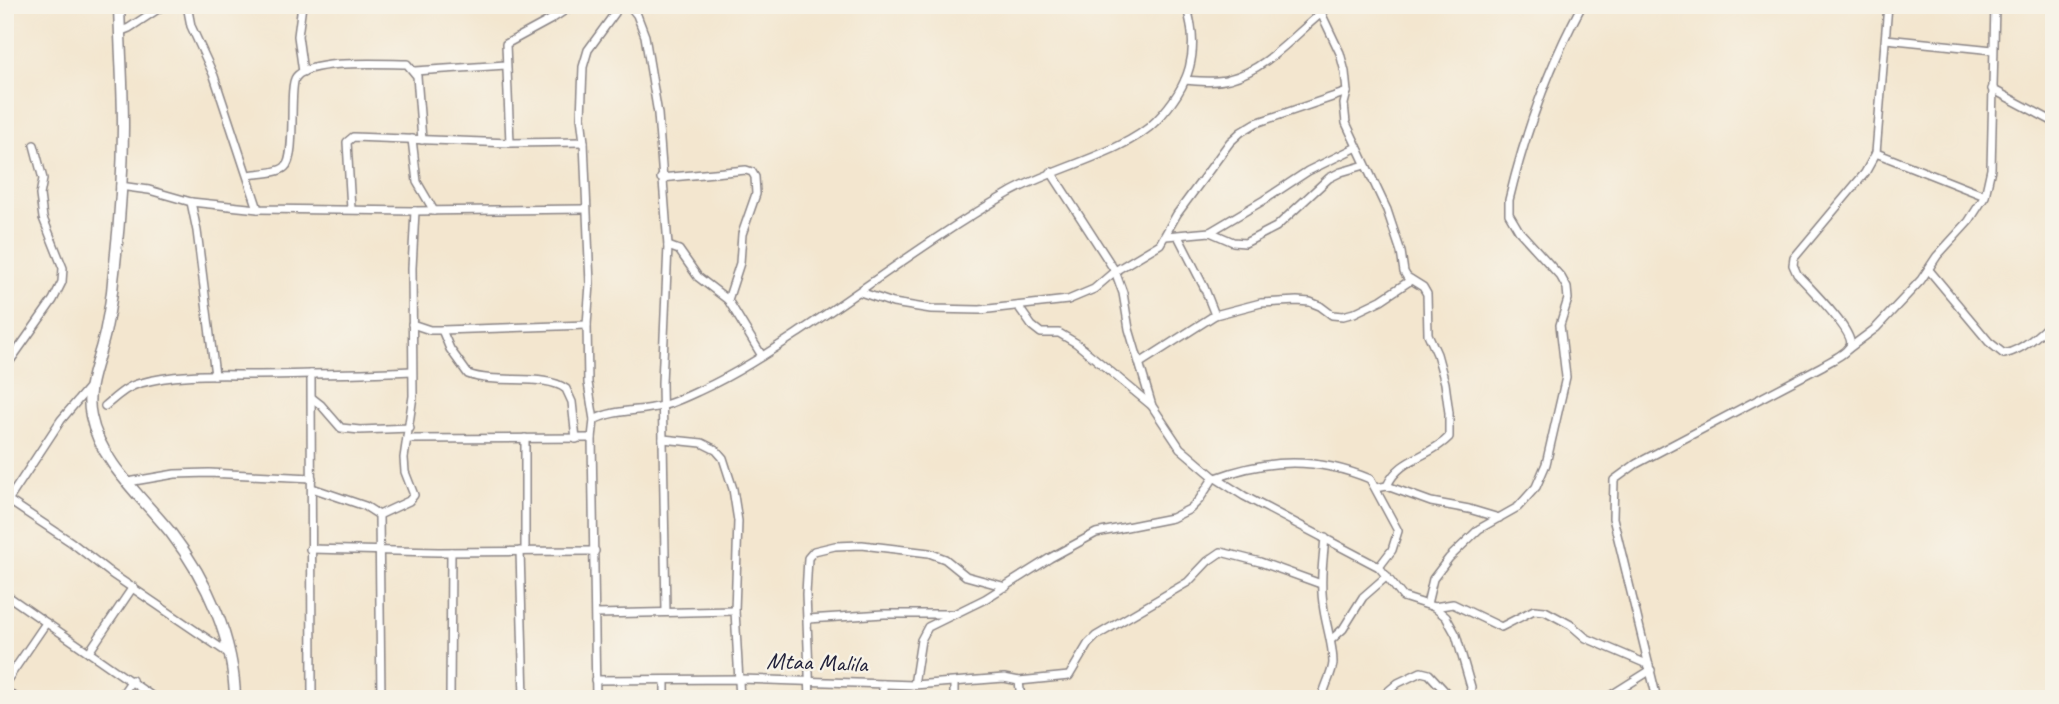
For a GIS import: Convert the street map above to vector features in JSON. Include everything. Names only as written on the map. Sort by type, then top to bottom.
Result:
[{"type":"main road","points":[[118,5],[123,129],[120,186],[113,280],[106,329],[91,385],[91,417],[104,449],[171,534],[193,566],[216,609],[228,653],[235,699]]},
{"type":"street","points":[[119,32],[164,5]]},
{"type":"street","points":[[187,5],[191,26],[214,76],[258,209]]},
{"type":"street","points":[[302,5],[298,36],[303,72]]},
{"type":"street","points":[[510,143],[506,44],[573,5]]},
{"type":"street","points":[[596,699],[592,438],[594,419],[589,383],[587,325],[590,284],[581,117],[583,67],[588,50],[615,13],[617,5]]},
{"type":"street","points":[[629,5],[637,15],[645,36],[658,114],[668,246],[662,383],[666,612]]},
{"type":"street","points":[[594,419],[611,413],[663,406],[702,390],[762,356],[1009,192],[1120,145],[1143,132],[1156,121],[1185,80],[1193,58],[1194,47],[1186,5]]},
{"type":"street","points":[[1185,80],[1229,79],[1255,69],[1332,5]]},
{"type":"street","points":[[1431,606],[1433,579],[1449,558],[1479,529],[1518,507],[1536,487],[1546,464],[1566,377],[1560,325],[1568,299],[1567,288],[1561,277],[1519,231],[1509,214],[1508,200],[1534,114],[1566,34],[1582,5]]},
{"type":"street","points":[[1848,349],[1851,340],[1849,334],[1797,274],[1793,265],[1794,258],[1866,173],[1876,153],[1888,5]]},
{"type":"street","points":[[1657,699],[1614,518],[1614,480],[1636,464],[1853,347],[1876,328],[1969,222],[1985,196],[1990,181],[1996,5]]},
{"type":"street","points":[[1321,13],[1340,53],[1345,72],[1346,123],[1387,210],[1401,252],[1404,272],[1423,287],[1427,294],[1428,334],[1445,383],[1451,432],[1449,437],[1441,446],[1399,467],[1387,486]]},
{"type":"street","points":[[1886,39],[1993,50]]},
{"type":"street","points":[[248,175],[281,169],[288,162],[294,107],[292,83],[296,76],[337,64],[407,64],[415,71],[422,141]]},
{"type":"street","points":[[415,71],[506,65]]},
{"type":"street","points":[[1992,89],[2054,122]]},
{"type":"street","points":[[860,292],[893,303],[931,309],[980,310],[1068,300],[1094,289],[1115,271],[1160,244],[1167,236],[1177,214],[1230,142],[1241,132],[1256,123],[1347,92]]},
{"type":"street","points":[[351,209],[348,138],[510,143],[584,142]]},
{"type":"street","points":[[412,139],[418,182],[434,211]]},
{"type":"street","points":[[5,368],[53,300],[62,282],[63,268],[43,218],[40,195],[43,178],[34,145]]},
{"type":"street","points":[[1167,236],[1210,232],[1308,171],[1357,147]]},
{"type":"street","points":[[1876,153],[1985,196]]},
{"type":"street","points":[[1210,232],[1233,242],[1245,243],[1254,240],[1291,216],[1305,199],[1329,178],[1365,165]]},
{"type":"street","points":[[662,178],[746,170],[752,172],[755,177],[756,194],[742,234],[740,263],[728,300]]},
{"type":"street","points":[[1051,172],[1115,271],[1152,406]]},
{"type":"street","points":[[120,186],[149,190],[191,202],[258,209],[586,209]]},
{"type":"street","points":[[191,202],[215,375]]},
{"type":"street","points":[[380,515],[409,501],[414,495],[405,472],[404,458],[413,396],[415,211]]},
{"type":"street","points":[[1178,236],[1215,315]]},
{"type":"street","points":[[668,246],[679,250],[698,277],[728,300],[762,356]]},
{"type":"street","points":[[1929,270],[1989,342],[2004,354],[2013,352],[2040,334],[2054,320]]},
{"type":"street","points":[[1140,363],[1215,315],[1261,303],[1297,301],[1320,306],[1332,315],[1343,316],[1381,300],[1412,279]]},
{"type":"street","points":[[1018,306],[1032,326],[1041,332],[1059,333],[1076,343],[1152,406],[1180,448],[1215,478],[1379,567],[1403,597],[1431,606],[1446,618],[1456,635],[1471,687],[1469,699]]},
{"type":"street","points":[[412,324],[430,330],[587,325]]},
{"type":"street","points":[[442,330],[456,358],[468,374],[491,379],[553,382],[566,389],[572,402],[576,439]]},
{"type":"street","points":[[105,406],[128,388],[140,383],[215,375],[357,375],[412,371]]},
{"type":"street","points":[[311,374],[312,699]]},
{"type":"street","points":[[91,385],[61,420],[6,501],[71,542],[228,653]]},
{"type":"street","points":[[312,398],[341,428],[410,428]]},
{"type":"street","points":[[524,699],[525,438]]},
{"type":"street","points":[[407,439],[592,438]]},
{"type":"street","points":[[663,439],[702,443],[716,450],[723,458],[733,489],[738,521],[735,611],[741,679],[740,699]]},
{"type":"street","points":[[914,685],[925,631],[1006,587],[1050,558],[1096,533],[1172,519],[1199,500],[1215,478],[1244,468],[1269,463],[1326,465],[1370,479],[1398,531],[1392,550],[1379,567]]},
{"type":"street","points":[[128,482],[174,474],[209,473],[312,478]]},
{"type":"street","points":[[1377,488],[1387,486],[1431,502],[1499,518]]},
{"type":"street","points":[[312,488],[365,506],[380,515]]},
{"type":"street","points":[[380,515],[381,699]]},
{"type":"street","points":[[1322,699],[1324,685],[1333,664],[1321,584],[1325,538]]},
{"type":"street","points":[[810,699],[808,558],[814,551],[835,546],[862,545],[929,553],[945,559],[966,576],[1006,587]]},
{"type":"street","points":[[310,549],[595,551]]},
{"type":"street","points":[[450,699],[452,552]]},
{"type":"street","name":"Mtaa Malila","points":[[595,680],[741,679],[914,685],[1069,676],[1088,644],[1096,636],[1188,582],[1221,552],[1321,584]]},
{"type":"street","points":[[1331,640],[1343,628],[1363,597],[1387,576]]},
{"type":"street","points":[[89,652],[133,587]]},
{"type":"street","points":[[5,594],[156,699]]},
{"type":"street","points":[[1431,606],[1453,604],[1501,627],[1534,610],[1545,611],[1571,625],[1586,638],[1650,667]]},
{"type":"street","points":[[596,614],[735,611]]},
{"type":"street","points":[[808,619],[884,614],[953,614]]},
{"type":"street","points":[[5,683],[46,622]]},
{"type":"street","points":[[1605,699],[1650,667]]},
{"type":"street","points":[[1379,699],[1398,684],[1421,672],[1429,674],[1452,699]]},
{"type":"street","points":[[120,699],[132,680]]},
{"type":"street","points":[[665,681],[665,699]]},
{"type":"street","points":[[1019,681],[1021,699]]},
{"type":"street","points":[[954,683],[954,699]]},
{"type":"street","points":[[883,684],[883,699]]},
{"type":"street","points":[[5,690],[18,699]]}]
